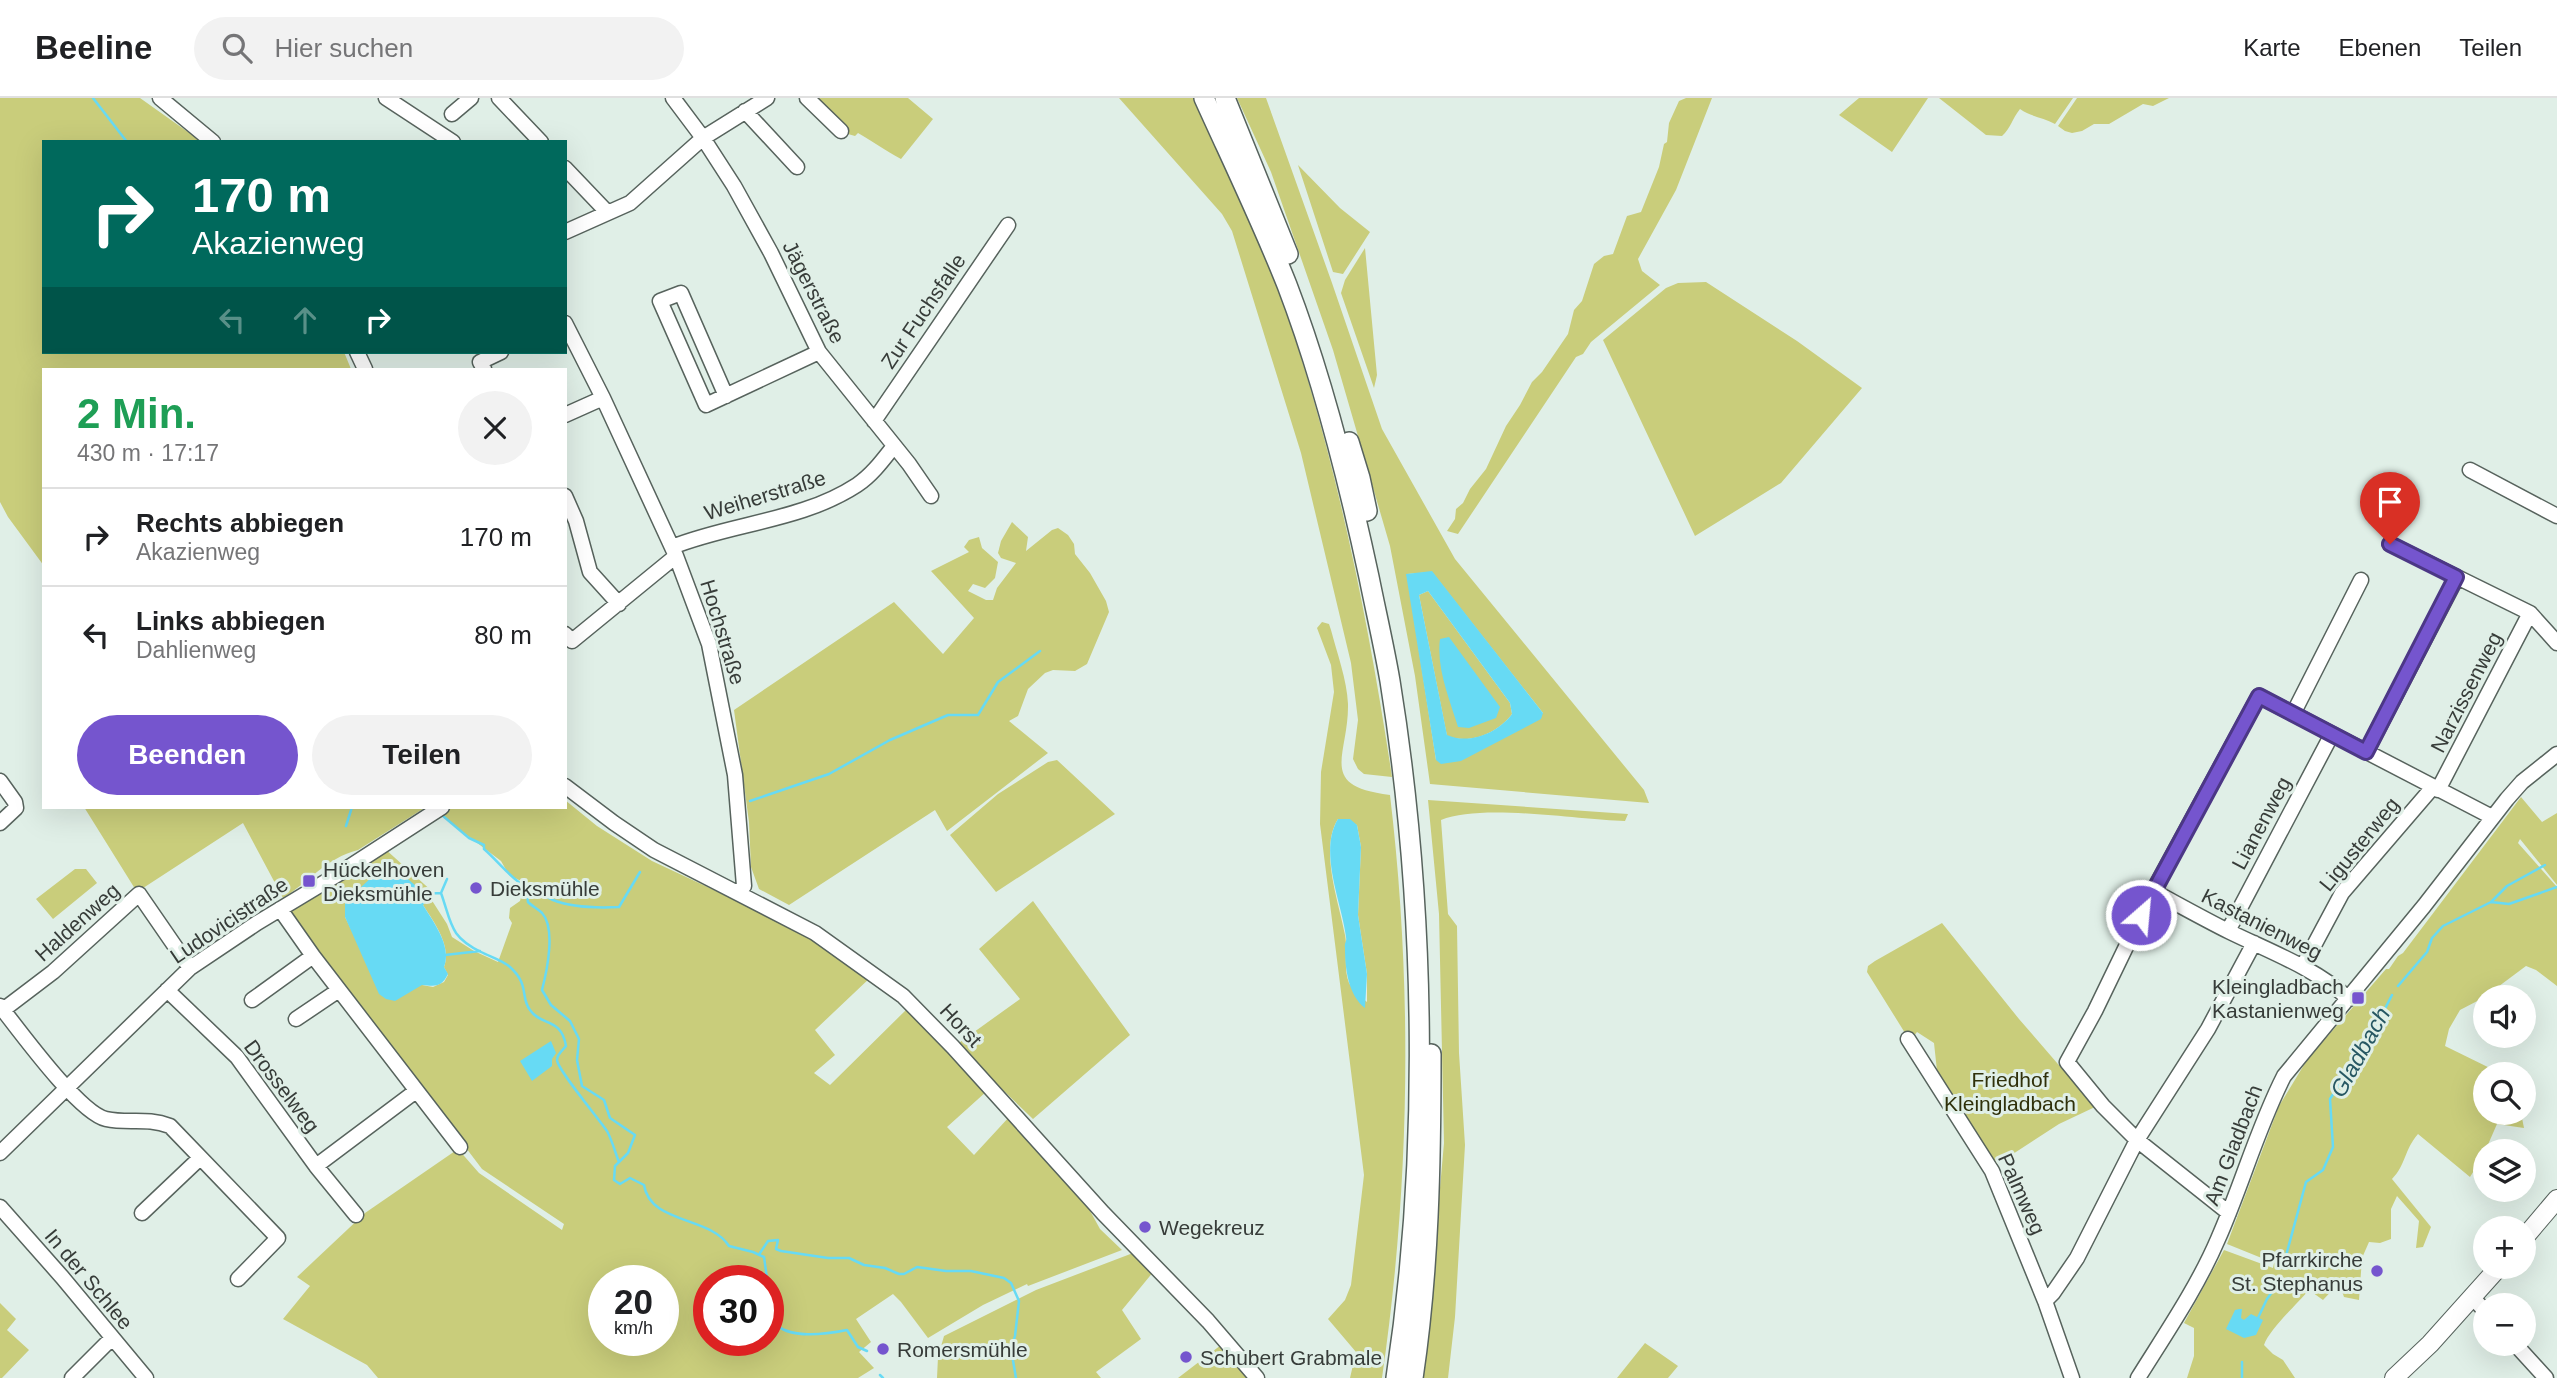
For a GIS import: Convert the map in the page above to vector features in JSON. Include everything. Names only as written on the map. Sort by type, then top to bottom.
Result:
[{"type":"highway","points":[[1204,98],[1288,286],[1327,405],[1356,518],[1390,681],[1410,843],[1419,988],[1413,1211],[1396,1378]]},
{"type":"highway","points":[[1225,98],[1294,269],[1360,478],[1404,697],[1424,866],[1431,1038],[1431,1144],[1421,1326],[1413,1378]]},
{"type":"main road","points":[[2536,1224],[2557,1199]]},
{"type":"main road","points":[[2394,1378],[2473,1310]]},
{"type":"street","points":[[160,98],[211,140]]},
{"type":"street","points":[[386,98],[450,140]]},
{"type":"street","points":[[452,114],[471,98]]},
{"type":"street","points":[[499,98],[535,140]]},
{"type":"street","name":"Jägerstraße","points":[[673,98],[734,186],[820,352],[931,496]]},
{"type":"street","points":[[567,231],[630,203],[703,138],[767,98]]},
{"type":"street","points":[[807,98],[841,131]]},
{"type":"street","points":[[745,111],[797,167]]},
{"type":"street","points":[[567,170],[607,212]]},
{"type":"street","name":"Zur Fuchsfalle","points":[[874,421],[1007,225]]},
{"type":"street","points":[[726,396],[681,293],[660,301],[706,405],[726,396],[820,352]]},
{"type":"street","name":"Hochstraße","points":[[567,328],[603,398],[674,551],[709,644],[733,762],[744,886],[738,892]]},
{"type":"street","points":[[483,368],[480,362],[496,354]]},
{"type":"street","points":[[567,414],[603,398]]},
{"type":"street","name":"Weiherstraße","points":[[569,638],[619,604],[674,551],[697,537],[827,502],[870,475],[894,446]]},
{"type":"street","points":[[2470,470],[2557,516]]},
{"type":"street","points":[[567,501],[576,521],[590,572],[619,604]]},
{"type":"street","points":[[2390,544],[2530,613],[2557,643]]},
{"type":"street","points":[[2366,752],[2456,577]]},
{"type":"street","points":[[2293,714],[2361,580]]},
{"type":"street","name":"Narzissenweg","points":[[2435,789],[2530,613]]},
{"type":"street","points":[[2229,1213],[2137,1140],[2103,1106],[2067,1062],[2095,1011],[2153,891],[2259,696],[2492,817]]},
{"type":"street","name":"Lianenweg","points":[[2228,931],[2332,734]]},
{"type":"street","name":"Am Gladbach","points":[[2137,1378],[2192,1292],[2217,1242],[2268,1107],[2284,1076],[2349,999],[2492,817],[2522,782],[2557,754]]},
{"type":"street","points":[[0,781],[15,802],[16,808],[0,822]]},
{"type":"street","name":"Horst","points":[[567,788],[614,824],[654,850],[815,933],[903,996],[953,1047],[1103,1213],[1208,1321],[1257,1378]]},
{"type":"street","name":"Ligusterweg","points":[[2303,966],[2342,892],[2435,789]]},
{"type":"street","name":"Ludovicistraße","points":[[0,1153],[190,968],[439,809]]},
{"type":"street","name":"Kastanienweg","points":[[2153,891],[2228,931],[2303,966],[2336,987],[2349,999]]},
{"type":"street","name":"Haldenweg","points":[[1,1008],[54,972],[139,894],[190,968]]},
{"type":"street","points":[[280,909],[460,1147]]},
{"type":"street","points":[[2045,1301],[2077,1258],[2137,1140],[2208,1029],[2254,943]]},
{"type":"street","points":[[251,1000],[313,956]]},
{"type":"street","name":"Drosselweg","points":[[167,990],[237,1057],[316,1166],[356,1215]]},
{"type":"street","points":[[296,1019],[339,990]]},
{"type":"street","points":[[1,1008],[67,1090],[104,1119],[154,1120],[170,1126],[278,1238],[238,1279]]},
{"type":"street","name":"Palmweg","points":[[1908,1040],[1992,1171],[2045,1301],[2072,1378]]},
{"type":"street","points":[[316,1166],[416,1091]]},
{"type":"street","points":[[142,1213],[200,1158]]},
{"type":"street","name":"In der Schlee","points":[[0,1207],[146,1378]]},
{"type":"street","points":[[72,1378],[112,1338]]},
{"type":"street","points":[[2526,1356],[2546,1378]]},
{"type":"green space","points":[[0,98],[140,98],[199,140],[42,140],[42,354],[345,354],[351,368],[42,368],[42,563],[0,502]]},
{"type":"green space","points":[[814,98],[908,98],[933,119],[901,159],[858,133],[855,136],[848,134]]},
{"type":"green space","points":[[1119,98],[1200,98],[1257,230],[1303,363],[1340,499],[1369,638],[1392,777],[1364,774],[1353,759],[1358,720],[1351,663],[1301,453],[1232,231],[1222,214]]},
{"type":"green space","points":[[1237,98],[1266,98],[1382,429],[1455,559],[1644,790],[1649,803],[1430,784],[1415,676],[1390,546],[1333,350],[1271,172]],"holes":[[[1432,572],[1543,713],[1436,760],[1407,574]]]},
{"type":"green space","points":[[1686,98],[1712,98],[1676,190],[1638,259],[1642,271],[1660,285],[1591,342],[1583,354],[1576,357],[1458,534],[1447,531],[1455,519],[1456,509],[1486,469],[1506,426],[1532,382],[1568,334],[1574,310],[1582,301],[1594,264],[1604,256],[1613,254],[1627,216],[1641,212],[1659,167],[1664,144],[1667,142],[1669,123],[1679,101]]},
{"type":"green space","points":[[1859,98],[1928,98],[1892,152],[1839,115]]},
{"type":"green space","points":[[1939,98],[2073,98],[2055,124],[2020,109],[2002,136],[1986,135]]},
{"type":"green space","points":[[2077,98],[2169,98],[2153,106],[2143,104],[2109,124],[2094,124],[2072,133],[2058,126]]},
{"type":"green space","points":[[1298,165],[1340,208],[1370,232],[1343,274],[1333,272]]},
{"type":"green space","points":[[1365,248],[1377,375],[1374,388],[1341,293],[1345,280]]},
{"type":"green space","points":[[1706,282],[1797,341],[1862,388],[1781,483],[1695,536],[1603,340],[1666,288],[1678,283]]},
{"type":"green space","points":[[1012,522],[1028,537],[1026,551],[1052,530],[1058,528],[1068,535],[1074,544],[1075,554],[1090,573],[1106,601],[1109,612],[1087,664],[1075,671],[1053,670],[1045,673],[1028,689],[1018,716],[1009,721],[1048,753],[947,831],[935,810],[789,905],[759,889],[751,867],[749,822],[734,710],[894,602],[943,654],[974,618],[931,571],[969,552],[964,547],[969,540],[979,537],[982,548],[998,562],[995,578],[985,588],[973,584],[968,591],[986,600],[993,600],[997,588],[1016,563],[1001,558],[998,553],[1001,541]]},
{"type":"green space","points":[[1428,591],[1510,703],[1512,714],[1491,732],[1465,739],[1447,736],[1419,595]]},
{"type":"green space","points":[[1322,622],[1329,624],[1346,686],[1347,722],[1342,753],[1344,776],[1352,784],[1367,791],[1390,795],[1397,868],[1405,1013],[1403,1160],[1382,1378],[1350,1378],[1356,1352],[1328,1319],[1345,1300],[1351,1285],[1364,1175],[1320,824],[1321,772],[1334,692],[1331,665],[1317,628]],"holes":[[[1338,819],[1357,825],[1361,847],[1358,915],[1367,974],[1367,1002],[1353,988],[1347,977],[1345,935],[1330,860],[1330,845]]]},
{"type":"green space","points":[[1057,760],[1115,814],[996,892],[950,835],[998,794],[1048,762]]},
{"type":"green space","points":[[2521,797],[2542,822],[2557,813],[2557,885],[2520,839],[2518,843],[2557,887],[2557,986],[2526,966],[2500,985],[2473,985],[2473,1003],[2460,1010],[2449,1029],[2445,1046],[2478,1062],[2473,1062],[2473,1125],[2497,1125],[2490,1139],[2473,1139],[2473,1172],[2470,1177],[2418,1134],[2392,1179],[2431,1227],[2423,1247],[2416,1248],[2419,1221],[2397,1196],[2391,1209],[2391,1239],[2380,1243],[2369,1242],[2362,1258],[2359,1300],[2344,1297],[2339,1283],[2323,1300],[2309,1290],[2267,1339],[2264,1345],[2283,1360],[2295,1378],[2187,1378],[2194,1356],[2194,1328],[2184,1323],[2224,1250],[2273,1268],[2274,1263],[2227,1244],[2279,1106],[2307,1060],[2403,953]]},
{"type":"green space","points":[[1428,800],[1628,814],[1625,821],[1505,813],[1459,815],[1441,820],[1448,914],[1457,926],[1459,1053],[1465,1145],[1455,1317],[1448,1378],[1423,1378],[1444,1143],[1439,914]]},
{"type":"green space","points":[[567,802],[597,826],[652,861],[816,938],[872,976],[815,1030],[835,1055],[814,1073],[830,1085],[909,1007],[987,1091],[947,1127],[974,1155],[1010,1116],[1054,1170],[1083,1198],[1100,1229],[1122,1250],[1028,1286],[1027,1284],[983,1305],[928,1338],[893,1294],[856,1319],[871,1342],[859,1352],[874,1368],[858,1378],[378,1378],[367,1365],[283,1319],[310,1286],[297,1277],[365,1213],[458,1149],[479,1173],[562,1230],[564,1224],[482,1169],[288,913],[384,848],[434,893],[431,899],[452,937],[498,962],[512,923],[509,918],[510,908],[520,901],[525,883],[509,875],[501,861],[439,814],[448,809],[567,809]],"holes":[[[423,905],[441,934],[446,951],[444,967],[448,975],[444,982],[433,987],[422,985],[356,939],[345,917]]]},
{"type":"green space","points":[[85,809],[423,809],[358,850],[327,864],[283,898],[243,823],[137,892]]},
{"type":"green space","points":[[75,869],[86,869],[97,883],[53,919],[36,899]]},
{"type":"green space","points":[[1033,901],[1130,1035],[1033,1119],[956,1045],[1020,999],[979,949]]},
{"type":"green space","name":"Friedhof Kleingladbach","points":[[1942,923],[2019,1019],[2095,1107],[2059,1124],[1999,1163],[1994,1164],[1938,1080],[1934,1043],[1917,1032],[1910,1041],[1867,972],[1868,966],[1875,961]]},
{"type":"green space","points":[[1133,1253],[1154,1271],[1122,1310],[1141,1339],[1096,1372],[1101,1378],[937,1378],[938,1357],[944,1336],[1036,1290]]},
{"type":"green space","points":[[0,1303],[16,1319],[7,1330],[29,1350],[2,1378],[0,1378]]},
{"type":"green space","points":[[1645,1343],[1678,1366],[1668,1378],[1617,1378]]},
{"type":"green space","points":[[1221,1345],[1249,1378],[1178,1378]]},
{"type":"water","points":[[1432,571],[1543,713],[1541,719],[1461,761],[1441,764],[1436,760],[1406,574]],"holes":[[[1428,591],[1510,703],[1512,714],[1491,732],[1464,739],[1447,735],[1419,595]]]},
{"type":"water","points":[[1449,637],[1500,707],[1496,718],[1469,728],[1458,727],[1440,661],[1440,639]]},
{"type":"water","points":[[1338,819],[1350,819],[1357,825],[1361,847],[1358,915],[1367,974],[1365,1008],[1359,1003],[1349,981],[1344,924],[1333,878],[1330,847],[1332,832]]},
{"type":"water","points":[[388,862],[423,892],[427,901],[423,905],[444,943],[444,967],[448,974],[440,984],[422,985],[395,1001],[379,994],[345,917],[345,902]]},
{"type":"water","points":[[551,1041],[556,1053],[552,1066],[532,1081],[520,1061]]},
{"type":"water","points":[[2242,1309],[2241,1318],[2244,1320],[2251,1314],[2263,1320],[2256,1335],[2244,1338],[2226,1329],[2235,1310]]},
{"type":"waterway","points":[[93,98],[125,140]]},
{"type":"waterway","points":[[750,801],[829,774],[890,740],[948,715],[978,715],[998,682],[1040,651]]},
{"type":"waterway","points":[[346,826],[351,809]]},
{"type":"waterway","points":[[443,816],[469,838],[484,845],[484,849],[526,887],[528,902],[542,913],[546,920],[549,950],[542,990],[551,1005],[570,1021],[579,1039],[577,1060],[582,1086],[604,1100],[610,1118],[635,1135],[628,1153],[615,1166],[614,1180],[620,1184],[630,1178],[644,1185],[649,1198],[657,1207],[709,1229],[729,1246],[764,1257],[773,1321],[779,1327],[807,1334],[847,1330],[858,1347],[867,1351]]},
{"type":"waterway","name":"Gladbach","points":[[2398,986],[2427,952],[2432,938],[2443,926],[2491,902],[2507,886],[2545,865]]},
{"type":"waterway","points":[[528,887],[569,905],[619,907],[640,872]]},
{"type":"waterway","points":[[447,879],[441,893],[453,928],[471,946],[510,967],[520,979],[530,1010],[560,1031],[566,1046],[558,1056],[559,1065],[607,1131],[619,1162]]},
{"type":"waterway","points":[[2491,902],[2509,904],[2557,887]]},
{"type":"waterway","points":[[421,894],[441,893]]},
{"type":"waterway","points":[[445,955],[480,951]]},
{"type":"waterway","name":"Gladbach","points":[[2284,1263],[2306,1182],[2323,1170],[2333,1147],[2330,1099],[2373,1032],[2392,995]]},
{"type":"waterway","points":[[760,1253],[768,1241],[778,1240],[776,1249],[781,1251],[828,1258],[849,1258],[899,1274],[917,1267],[971,1271],[1004,1278],[1011,1283],[1019,1301],[1011,1349],[1016,1378]]},
{"type":"waterway","name":"Gladbach","points":[[2257,1320],[2280,1281]]},
{"type":"waterway","name":"Gladbach","points":[[2242,1362],[2242,1378]]},
{"type":"waterway","points":[[880,1375],[883,1378]]},
{"type":"place","name":"Hückelhoven Dieksmühle","points":[[309,881]]},
{"type":"place","name":"Dieksmühle","points":[[476,888]]},
{"type":"place","name":"Kleingladbach Kastanienweg","points":[[2358,998]]},
{"type":"place","name":"Wegekreuz","points":[[1145,1227]]},
{"type":"place","name":"Pfarrkirche St. Stephanus","points":[[2377,1271]]},
{"type":"place","name":"Romersmühle","points":[[883,1349]]},
{"type":"place","name":"Schubert Grabmale","points":[[1186,1357]]},
{"type":"route","points":[[2141,915],[2259,696],[2366,752],[2456,577],[2390,544]]}]
